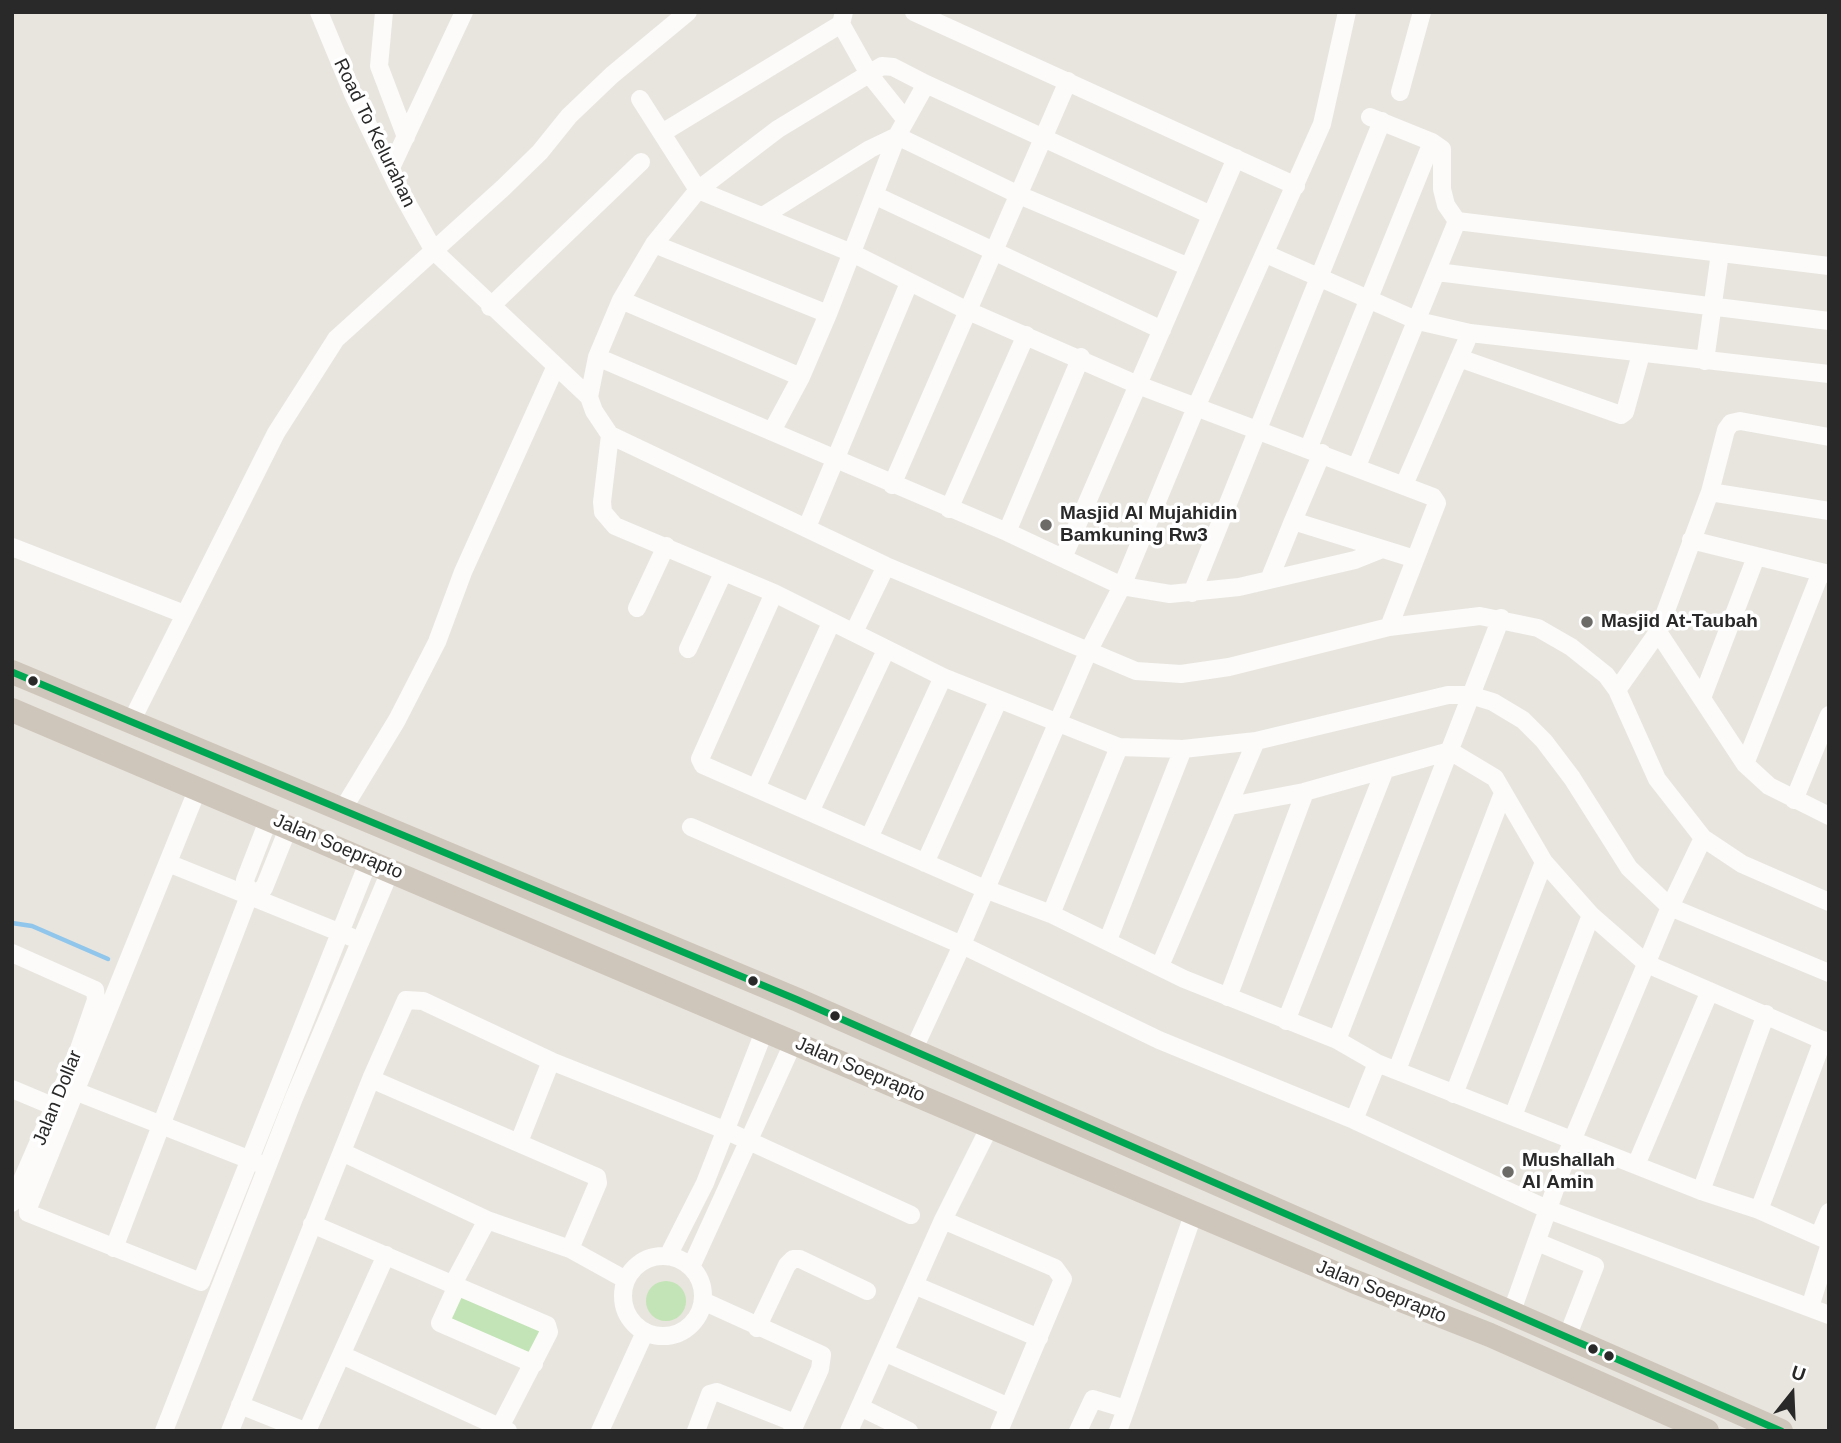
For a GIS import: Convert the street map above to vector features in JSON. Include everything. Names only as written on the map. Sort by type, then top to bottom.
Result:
[{"type":"highway","name":"Jalan Soeprapto","points":[[12,672],[913,1051],[1568,1335],[1781,1431]]},
{"type":"highway","name":"Jalan Soeprapto","points":[[12,710],[1353,1281],[1490,1335],[1707,1431]]},
{"type":"street","name":"Road To Kelurahan","points":[[319,12],[390,170],[434,251],[490,307],[589,397]]},
{"type":"street","points":[[384,12],[379,66],[406,137]]},
{"type":"street","points":[[390,170],[464,12]]},
{"type":"street","points":[[131,722],[276,433],[336,339],[531,161],[569,116],[612,75],[688,12]]},
{"type":"street","points":[[914,12],[1296,186]]},
{"type":"street","points":[[913,1051],[962,945],[1088,652],[1122,586],[1197,405],[1322,124],[1348,12]]},
{"type":"street","points":[[1400,92],[1422,12]]},
{"type":"street","points":[[662,133],[843,18],[869,74],[905,119]]},
{"type":"street","points":[[1212,215],[888,65],[778,129],[698,190],[653,244],[621,300],[597,357],[589,397],[594,411],[610,435],[886,566],[1136,671],[1181,674],[1229,667],[1389,627],[1480,616],[1538,628],[1571,647],[1606,676],[1617,690],[1657,779],[1703,838],[1742,864],[1829,902]]},
{"type":"street","points":[[892,485],[1068,81]]},
{"type":"street","points":[[772,431],[801,377],[828,314],[897,136],[926,84]]},
{"type":"street","points":[[640,99],[698,190],[852,253],[909,284],[1081,357],[1138,385],[1197,405],[1433,497],[1437,503],[1389,627]]},
{"type":"street","points":[[1192,593],[1320,279],[1376,119],[1432,142],[1444,152],[1442,189],[1446,205],[1457,221],[1829,266]]},
{"type":"street","points":[[897,136],[1019,195],[1189,267]]},
{"type":"street","points":[[763,216],[870,149],[897,136]]},
{"type":"street","points":[[1269,580],[1293,521],[1367,300],[1432,142]]},
{"type":"street","points":[[1063,558],[1236,158]]},
{"type":"street","points":[[490,307],[640,162]]},
{"type":"street","points":[[874,195],[1162,330]]},
{"type":"street","points":[[1357,466],[1419,321],[1457,221]]},
{"type":"street","points":[[653,244],[828,314]]},
{"type":"street","points":[[1705,361],[1715,306],[1720,253]]},
{"type":"street","points":[[1266,254],[1419,321],[1470,333],[1829,374]]},
{"type":"street","points":[[1437,272],[1829,321]]},
{"type":"street","points":[[807,527],[909,284]]},
{"type":"street","points":[[621,300],[801,377]]},
{"type":"street","points":[[1404,485],[1470,333]]},
{"type":"street","points":[[949,509],[1026,335]]},
{"type":"street","points":[[1459,358],[1616,415],[1625,412],[1641,354]]},
{"type":"street","points":[[597,357],[836,458],[1122,586],[1146,592],[1192,593],[1269,580],[1355,560],[1380,550]]},
{"type":"street","points":[[1007,533],[1081,357]]},
{"type":"street","points":[[343,809],[397,720],[437,642],[463,572],[555,368]]},
{"type":"street","points":[[1617,690],[1658,632],[1710,492],[1726,430],[1731,423],[1740,421],[1829,438]]},
{"type":"street","points":[[610,435],[603,512],[615,526],[774,593],[943,677],[1058,725],[1119,747],[1183,749],[1256,741],[1448,695],[1470,695],[1493,702],[1523,720],[1544,741],[1572,778],[1629,868],[1670,907],[1829,973]]},
{"type":"street","points":[[1710,492],[1829,511]]},
{"type":"street","points":[[1293,521],[1415,559]]},
{"type":"street","points":[[1692,540],[1825,573],[1745,764]]},
{"type":"street","points":[[637,608],[666,546]]},
{"type":"street","points":[[12,547],[184,614]]},
{"type":"street","points":[[1702,698],[1755,557]]},
{"type":"street","points":[[854,632],[886,566]]},
{"type":"street","points":[[688,649],[723,573]]},
{"type":"street","points":[[774,593],[700,761],[810,813],[985,889],[1051,914],[1228,997],[1337,1040],[1377,1063],[1701,1191],[1759,1210],[1826,1241]]},
{"type":"street","points":[[1337,1040],[1500,618]]},
{"type":"street","points":[[756,788],[831,622]]},
{"type":"street","points":[[1658,632],[1745,764],[1769,786],[1829,816]]},
{"type":"street","points":[[810,813],[886,650]]},
{"type":"street","points":[[869,838],[943,677]]},
{"type":"street","points":[[925,863],[998,701]]},
{"type":"street","points":[[1794,800],[1829,715]]},
{"type":"street","points":[[1160,966],[1256,741]]},
{"type":"street","points":[[1051,914],[1119,747]]},
{"type":"street","points":[[1108,940],[1183,749]]},
{"type":"street","points":[[1230,806],[1305,792],[1384,772],[1450,751],[1495,778],[1544,862],[1591,915],[1647,964],[1709,993],[1766,1014],[1826,1041],[1759,1210]]},
{"type":"street","points":[[1286,1021],[1384,772]]},
{"type":"street","points":[[198,788],[28,1213],[201,1282],[340,932],[380,865]]},
{"type":"street","points":[[1228,997],[1305,792]]},
{"type":"street","points":[[1397,1070],[1503,793]]},
{"type":"street","points":[[114,1248],[249,896],[264,888],[279,822]]},
{"type":"street","points":[[691,827],[962,945],[1159,1040],[1354,1120],[1549,1210],[1829,1315]]},
{"type":"street","points":[[1512,1311],[1572,1140],[1670,907],[1703,838]]},
{"type":"street","points":[[1454,1094],[1544,862]]},
{"type":"street","points":[[168,863],[361,941]]},
{"type":"street","points":[[164,1431],[361,941],[380,865]]},
{"type":"street","points":[[1513,1116],[1591,915]]},
{"type":"street","name":"Jalan Dollar","points":[[12,953],[95,990],[96,1000],[55,1107],[12,1203]]},
{"type":"street","points":[[1636,1165],[1709,993]]},
{"type":"street","points":[[230,1431],[402,1003],[412,999],[423,1001],[551,1061],[727,1131],[911,1215]]},
{"type":"street","points":[[1701,1191],[1766,1014]]},
{"type":"street","points":[[668,1256],[705,1184],[765,1029]]},
{"type":"street","points":[[691,1267],[794,1041]]},
{"type":"street","points":[[519,1142],[551,1061]]},
{"type":"street","points":[[1354,1120],[1377,1063]]},
{"type":"street","points":[[371,1079],[598,1179],[570,1249]]},
{"type":"street","points":[[12,1089],[55,1107]]},
{"type":"street","points":[[75,1091],[268,1167]]},
{"type":"street","points":[[849,1431],[943,1220],[990,1126]]},
{"type":"street","points":[[342,1152],[486,1220],[570,1249],[626,1280]]},
{"type":"street","points":[[1118,1431],[1194,1212]]},
{"type":"street","points":[[1810,1307],[1826,1241],[1829,1212]]},
{"type":"street","points":[[486,1220],[440,1323],[534,1363]]},
{"type":"street","points":[[943,1220],[1059,1271],[1062,1283],[999,1431]]},
{"type":"street","points":[[312,1224],[547,1325],[549,1332],[504,1429],[342,1355]]},
{"type":"street","points":[[1537,1242],[1595,1266],[1568,1335]]},
{"type":"street","points":[[240,1405],[306,1431],[386,1255]]},
{"type":"street","points":[[668,1256],[691,1267],[703,1288],[703,1301],[699,1313],[682,1331],[670,1335],[645,1332],[633,1323],[625,1310],[623,1295],[626,1280],[643,1261],[668,1256]]},
{"type":"street","points":[[757,1328],[787,1265],[793,1259],[800,1259],[867,1291]]},
{"type":"street","points":[[914,1285],[1039,1338]]},
{"type":"street","points":[[696,1431],[710,1394],[716,1391],[793,1427],[820,1369],[822,1355],[757,1328],[703,1301]]},
{"type":"street","points":[[600,1431],[645,1332]]},
{"type":"street","points":[[886,1353],[1009,1408]]},
{"type":"street","points":[[1079,1431],[1093,1399],[1126,1409]]},
{"type":"street","points":[[860,1407],[909,1431]]},
{"type":"green space","points":[[666,1281],[674,1282],[680,1287],[685,1293],[685,1309],[680,1315],[674,1320],[666,1321],[658,1320],[652,1315],[647,1309],[646,1301],[647,1293],[652,1287],[658,1282]]},
{"type":"green space","points":[[456,1288],[548,1327],[534,1363],[440,1322]]},
{"type":"waterway","points":[[12,923],[32,926],[108,959]]},
{"type":"transit line","points":[[12,672],[798,1000],[1781,1431]]},
{"type":"place","name":"Masjid Al Mujahidin Bamkuning Rw3","points":[[1046,525]]},
{"type":"place","name":"Masjid At-Taubah","points":[[1587,622]]},
{"type":"place","name":"Mushallah Al Amin","points":[[1508,1172]]}]
